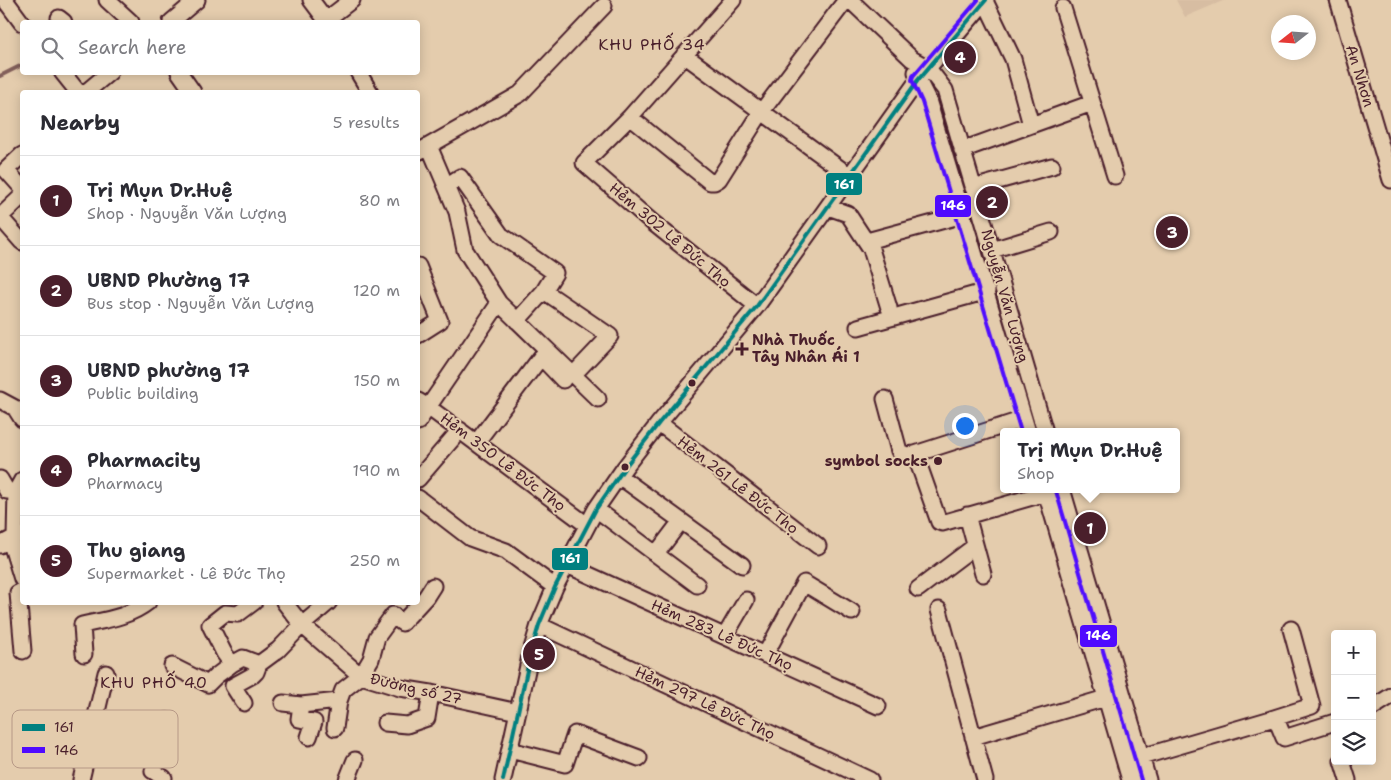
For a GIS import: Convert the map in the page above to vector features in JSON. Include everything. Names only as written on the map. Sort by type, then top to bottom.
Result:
[{"type":"street","points":[[5,0],[20,20]]},
{"type":"street","points":[[107,0],[129,20]]},
{"type":"street","points":[[173,20],[197,0]]},
{"type":"street","points":[[311,0],[326,20]]},
{"type":"street","points":[[328,20],[352,0]]},
{"type":"street","points":[[733,0],[630,117],[710,182],[719,179],[762,111],[846,0]]},
{"type":"street","name":"Nguyễn Văn Lượng","points":[[850,0],[912,59],[928,68],[945,90],[1044,428]]},
{"type":"street","points":[[503,780],[531,652],[539,625],[555,587],[596,509],[659,423],[757,306],[918,80],[985,0],[1013,59],[1031,125]]},
{"type":"street","name":"An Nhơn","points":[[1338,0],[1391,180]]},
{"type":"street","points":[[568,378],[517,320],[498,303],[465,250],[457,212],[446,186],[423,149],[520,94],[604,6]]},
{"type":"street","points":[[1063,8],[1115,176]]},
{"type":"street","points":[[684,55],[850,176]]},
{"type":"street","name":"Nguyễn Văn Lượng","points":[[912,59],[918,80],[928,100],[1026,425]]},
{"type":"street","points":[[65,75],[77,90]]},
{"type":"street","points":[[88,90],[106,75]]},
{"type":"street","points":[[181,75],[192,90]]},
{"type":"street","points":[[360,75],[369,90]]},
{"type":"street","points":[[962,150],[1092,103]]},
{"type":"street","name":"Hẻm 302 Lê Đức Thọ","points":[[630,117],[584,163],[652,222],[757,306]]},
{"type":"street","points":[[20,157],[6,170],[20,186]]},
{"type":"street","points":[[974,188],[1052,166]]},
{"type":"street","points":[[446,186],[460,177],[501,235],[555,273],[544,291],[517,320]]},
{"type":"street","points":[[20,198],[0,217],[20,240]]},
{"type":"street","points":[[828,207],[848,214],[867,241],[889,308]]},
{"type":"street","points":[[867,241],[963,214]]},
{"type":"street","points":[[992,250],[1051,232]]},
{"type":"street","points":[[420,271],[440,321],[420,334]]},
{"type":"street","points":[[544,291],[610,336],[568,378]]},
{"type":"street","points":[[858,327],[986,291]]},
{"type":"street","points":[[423,404],[498,303]]},
{"type":"street","points":[[476,443],[541,357],[598,399]]},
{"type":"street","points":[[885,399],[899,451],[906,454],[915,454],[1000,432]]},
{"type":"street","points":[[0,400],[15,408],[20,416]]},
{"type":"street","name":"Hẻm 350 Lê Đức Thọ","points":[[423,404],[587,525]]},
{"type":"street","name":"Hẻm 261 Lê Đức Thọ","points":[[659,423],[818,546]]},
{"type":"street","points":[[420,477],[460,430]]},
{"type":"street","points":[[915,454],[939,522],[942,523],[1039,493]]},
{"type":"street","points":[[619,476],[742,565]]},
{"type":"street","points":[[0,479],[7,491],[20,488],[15,537],[5,542],[20,575]]},
{"type":"street","points":[[1046,493],[1130,780]]},
{"type":"street","points":[[1063,493],[1148,780]]},
{"type":"street","points":[[420,500],[470,538],[506,551],[555,587]]},
{"type":"street","points":[[596,509],[697,585]]},
{"type":"street","points":[[967,516],[983,574]]},
{"type":"street","points":[[656,554],[681,521]]},
{"type":"street","points":[[918,589],[975,546]]},
{"type":"street","name":"Hẻm 283 Lê Đức Thọ","points":[[567,565],[878,706]]},
{"type":"street","points":[[765,654],[804,583],[852,612]]},
{"type":"street","points":[[420,604],[433,586]]},
{"type":"street","points":[[20,592],[18,593],[23,651]]},
{"type":"street","points":[[725,636],[746,600]]},
{"type":"street","points":[[84,654],[82,624],[114,619],[140,605]]},
{"type":"street","points":[[232,664],[224,653],[210,625],[220,608],[238,614],[250,605]]},
{"type":"street","name":"Đường số 27","points":[[286,605],[302,625],[361,676],[400,688],[518,712]]},
{"type":"street","points":[[244,703],[233,686],[253,675],[258,664],[278,650],[302,625],[325,605]]},
{"type":"street","points":[[335,728],[339,700],[343,690],[361,676],[371,658],[377,637],[393,615],[402,623],[419,605]]},
{"type":"street","points":[[939,610],[985,780]]},
{"type":"street","name":"Hẻm 297 Lê Đức Thọ","points":[[539,625],[870,780]]},
{"type":"street","points":[[1141,757],[1312,706],[1291,629]]},
{"type":"street","points":[[172,666],[208,684],[232,664],[243,658],[258,664]]},
{"type":"street","points":[[97,710],[106,673]]},
{"type":"street","points":[[385,723],[407,725],[427,718],[431,693]]},
{"type":"street","points":[[973,737],[1122,693]]},
{"type":"street","points":[[1376,705],[1391,696]]},
{"type":"street","points":[[282,703],[301,705],[339,700]]},
{"type":"street","points":[[301,705],[299,719],[314,722],[310,737]]},
{"type":"street","points":[[1271,718],[1277,721],[1284,738],[1331,723]]},
{"type":"street","points":[[510,750],[565,764],[575,734],[638,758]]},
{"type":"street","points":[[347,780],[355,760]]},
{"type":"street","points":[[1343,765],[1348,780]]},
{"type":"street","points":[[154,768],[153,771],[164,778],[163,780]]},
{"type":"shaded area","points":[[1176,0],[1225,0],[1185,17]]},
{"type":"waterway","points":[[0,76],[20,66]]},
{"type":"transit line","name":"146","points":[[978,0],[913,76],[912,80],[922,102],[1020,428]]},
{"type":"transit line","name":"161","points":[[503,780],[531,652],[539,625],[555,587],[596,509],[659,423],[757,306],[918,80],[986,0]]},
{"type":"transit line","name":"146","points":[[1057,493],[1141,780]]},
{"type":"place","name":"Pharmacity","points":[[960,57]]},
{"type":"place","name":"UBND Phường 17","points":[[992,202]]},
{"type":"place","name":"UBND phường 17","points":[[1172,232]]},
{"type":"place","name":"Nhà Thuốc Tây Nhân Ái 1","points":[[742,349]]},
{"type":"place","name":"symbol socks","points":[[938,461]]},
{"type":"place","name":"Trị Mụn Dr.Huệ","points":[[1090,528]]},
{"type":"place","name":"Thu giang","points":[[539,654]]},
{"type":"district","name":"KHU PHỐ 34","points":[[652,44]]},
{"type":"district","name":"KHU PHỐ 40","points":[[154,682]]}]
